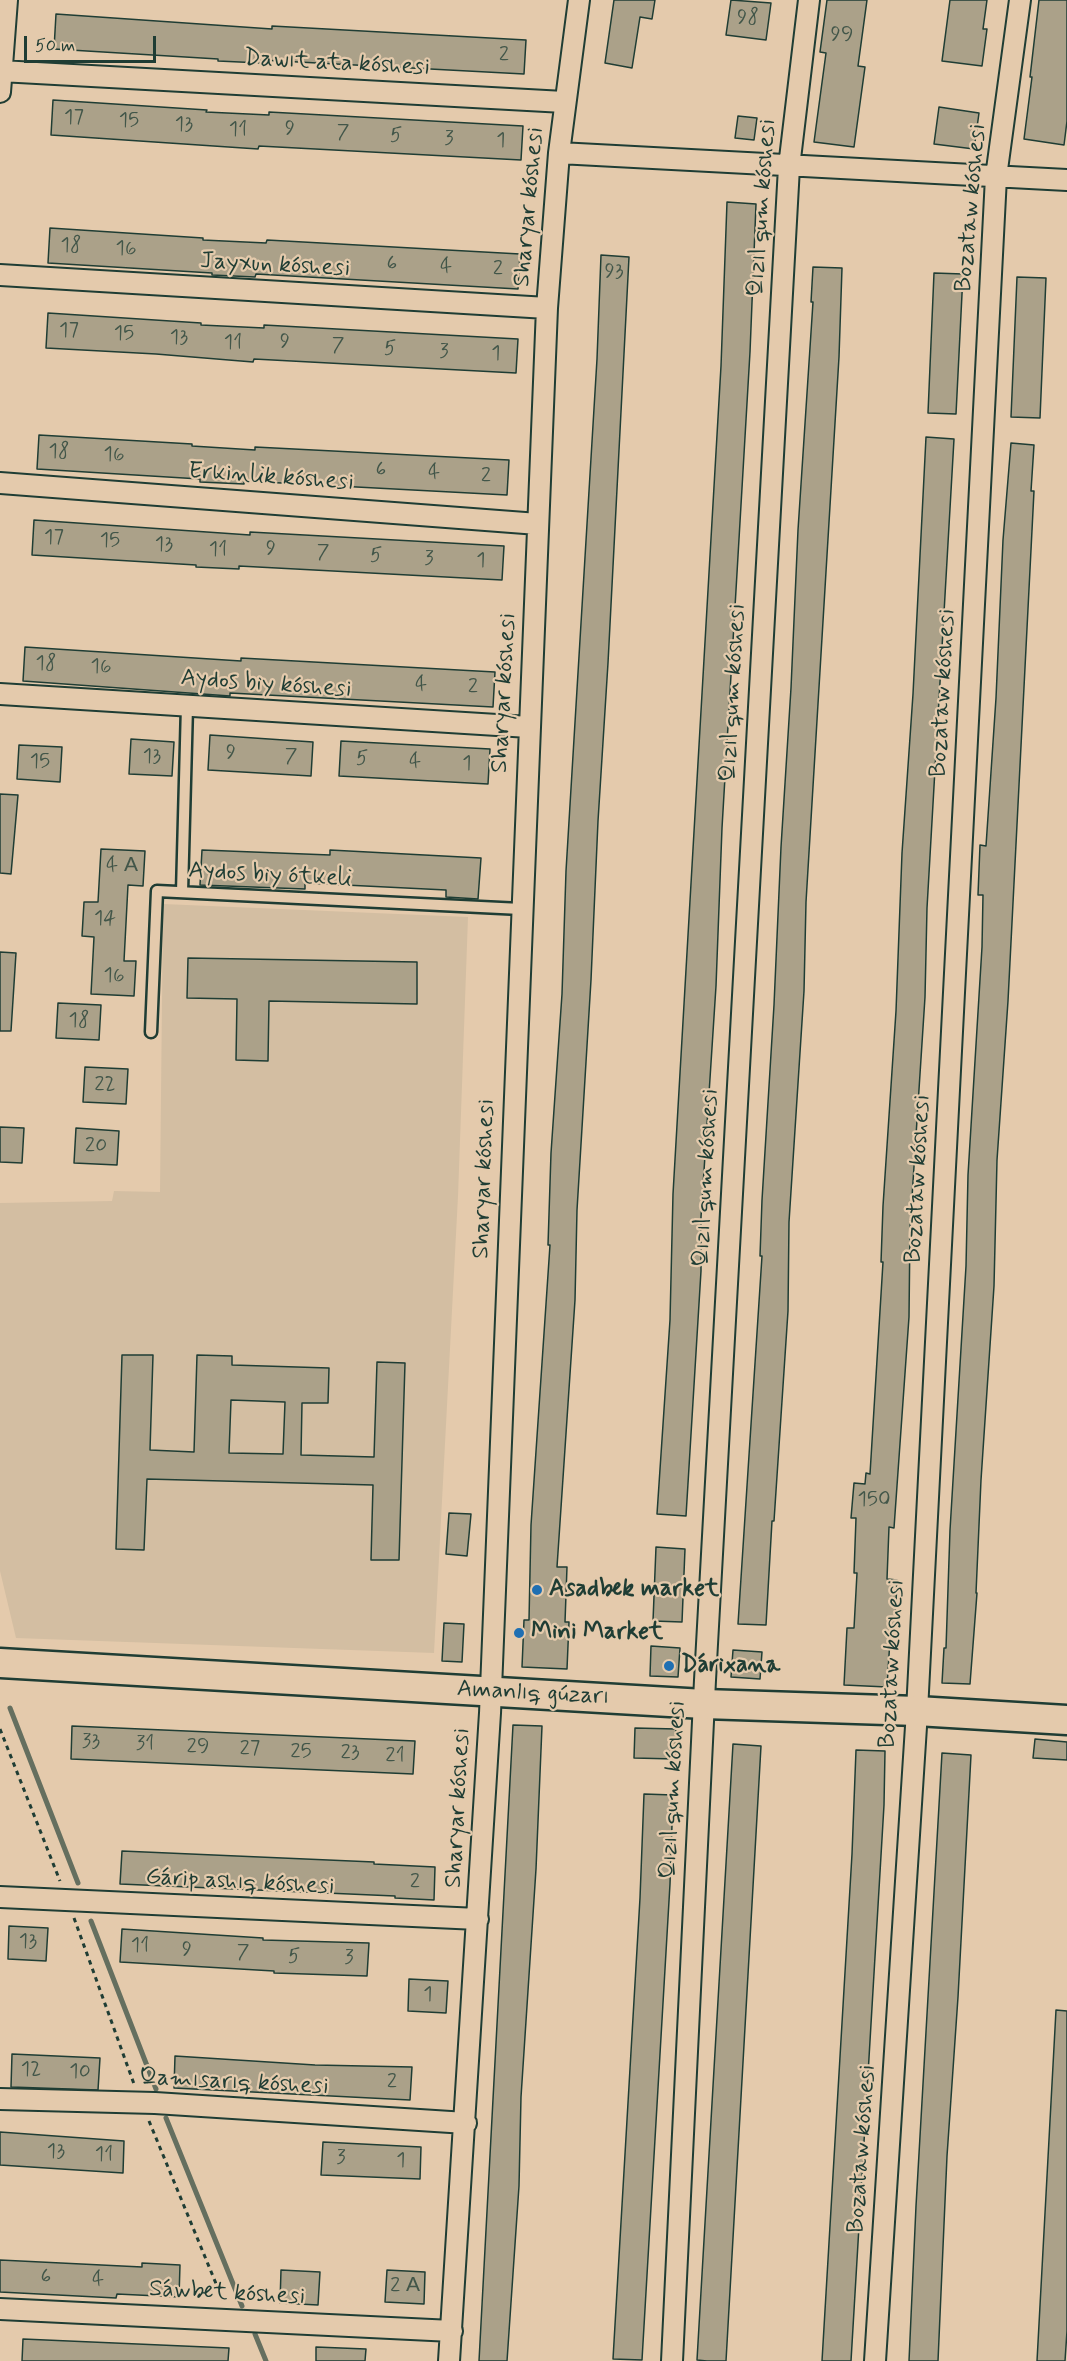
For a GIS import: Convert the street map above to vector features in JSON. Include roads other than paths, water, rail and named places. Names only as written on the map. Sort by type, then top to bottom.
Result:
[{"type":"street","points":[[0,92],[7,0]]},
{"type":"street","name":"Sharyar kóshesi","points":[[449,2361],[466,2123],[490,1691],[548,308],[564,102],[579,0]]},
{"type":"street","name":"Qızıl qum kóshesi","points":[[672,2361],[704,1704],[789,167],[810,0]]},
{"type":"street","name":"Bozataw kóshesi","points":[[875,2361],[917,1711],[996,177],[1020,0]]},
{"type":"street","name":"Dawıt ata kóshesi","points":[[1,71],[564,102]]},
{"type":"street","points":[[559,153],[1067,180]]},
{"type":"street","name":"Jayxun kóshesi","points":[[0,275],[548,308]]},
{"type":"street","name":"Erkinlik kóshesi","points":[[0,483],[538,524]]},
{"type":"street","name":"Aydos biy kóshesi","points":[[0,694],[529,727]]},
{"type":"street","name":"Amanlıq gúzarı","points":[[0,1663],[704,1704],[917,1711],[1067,1720]]},
{"type":"street","name":"Ǵarip ashıq kóshesi","points":[[0,1897],[478,1919]]},
{"type":"street","name":"Qamısarıq kóshesi","points":[[0,2099],[141,2103],[466,2123]]},
{"type":"street","name":"Sáwbet kóshesi","points":[[0,2309],[452,2331]]},
{"type":"lane","points":[[182,892],[188,706]]},
{"type":"lane","name":"Aydos biy ótkeli","points":[[151,1032],[157,891],[521,909]]},
{"type":"waterway","points":[[10,1708],[78,1883]]},
{"type":"waterway","points":[[91,1921],[156,2089]]},
{"type":"waterway","points":[[166,2118],[242,2306]]},
{"type":"waterway","points":[[255,2334],[266,2361]]},
{"type":"place","name":"Asadbek market","points":[[537,1590]]},
{"type":"place","name":"Mini Market","points":[[519,1633]]},
{"type":"place","name":"Dárixana","points":[[669,1666]]}]
